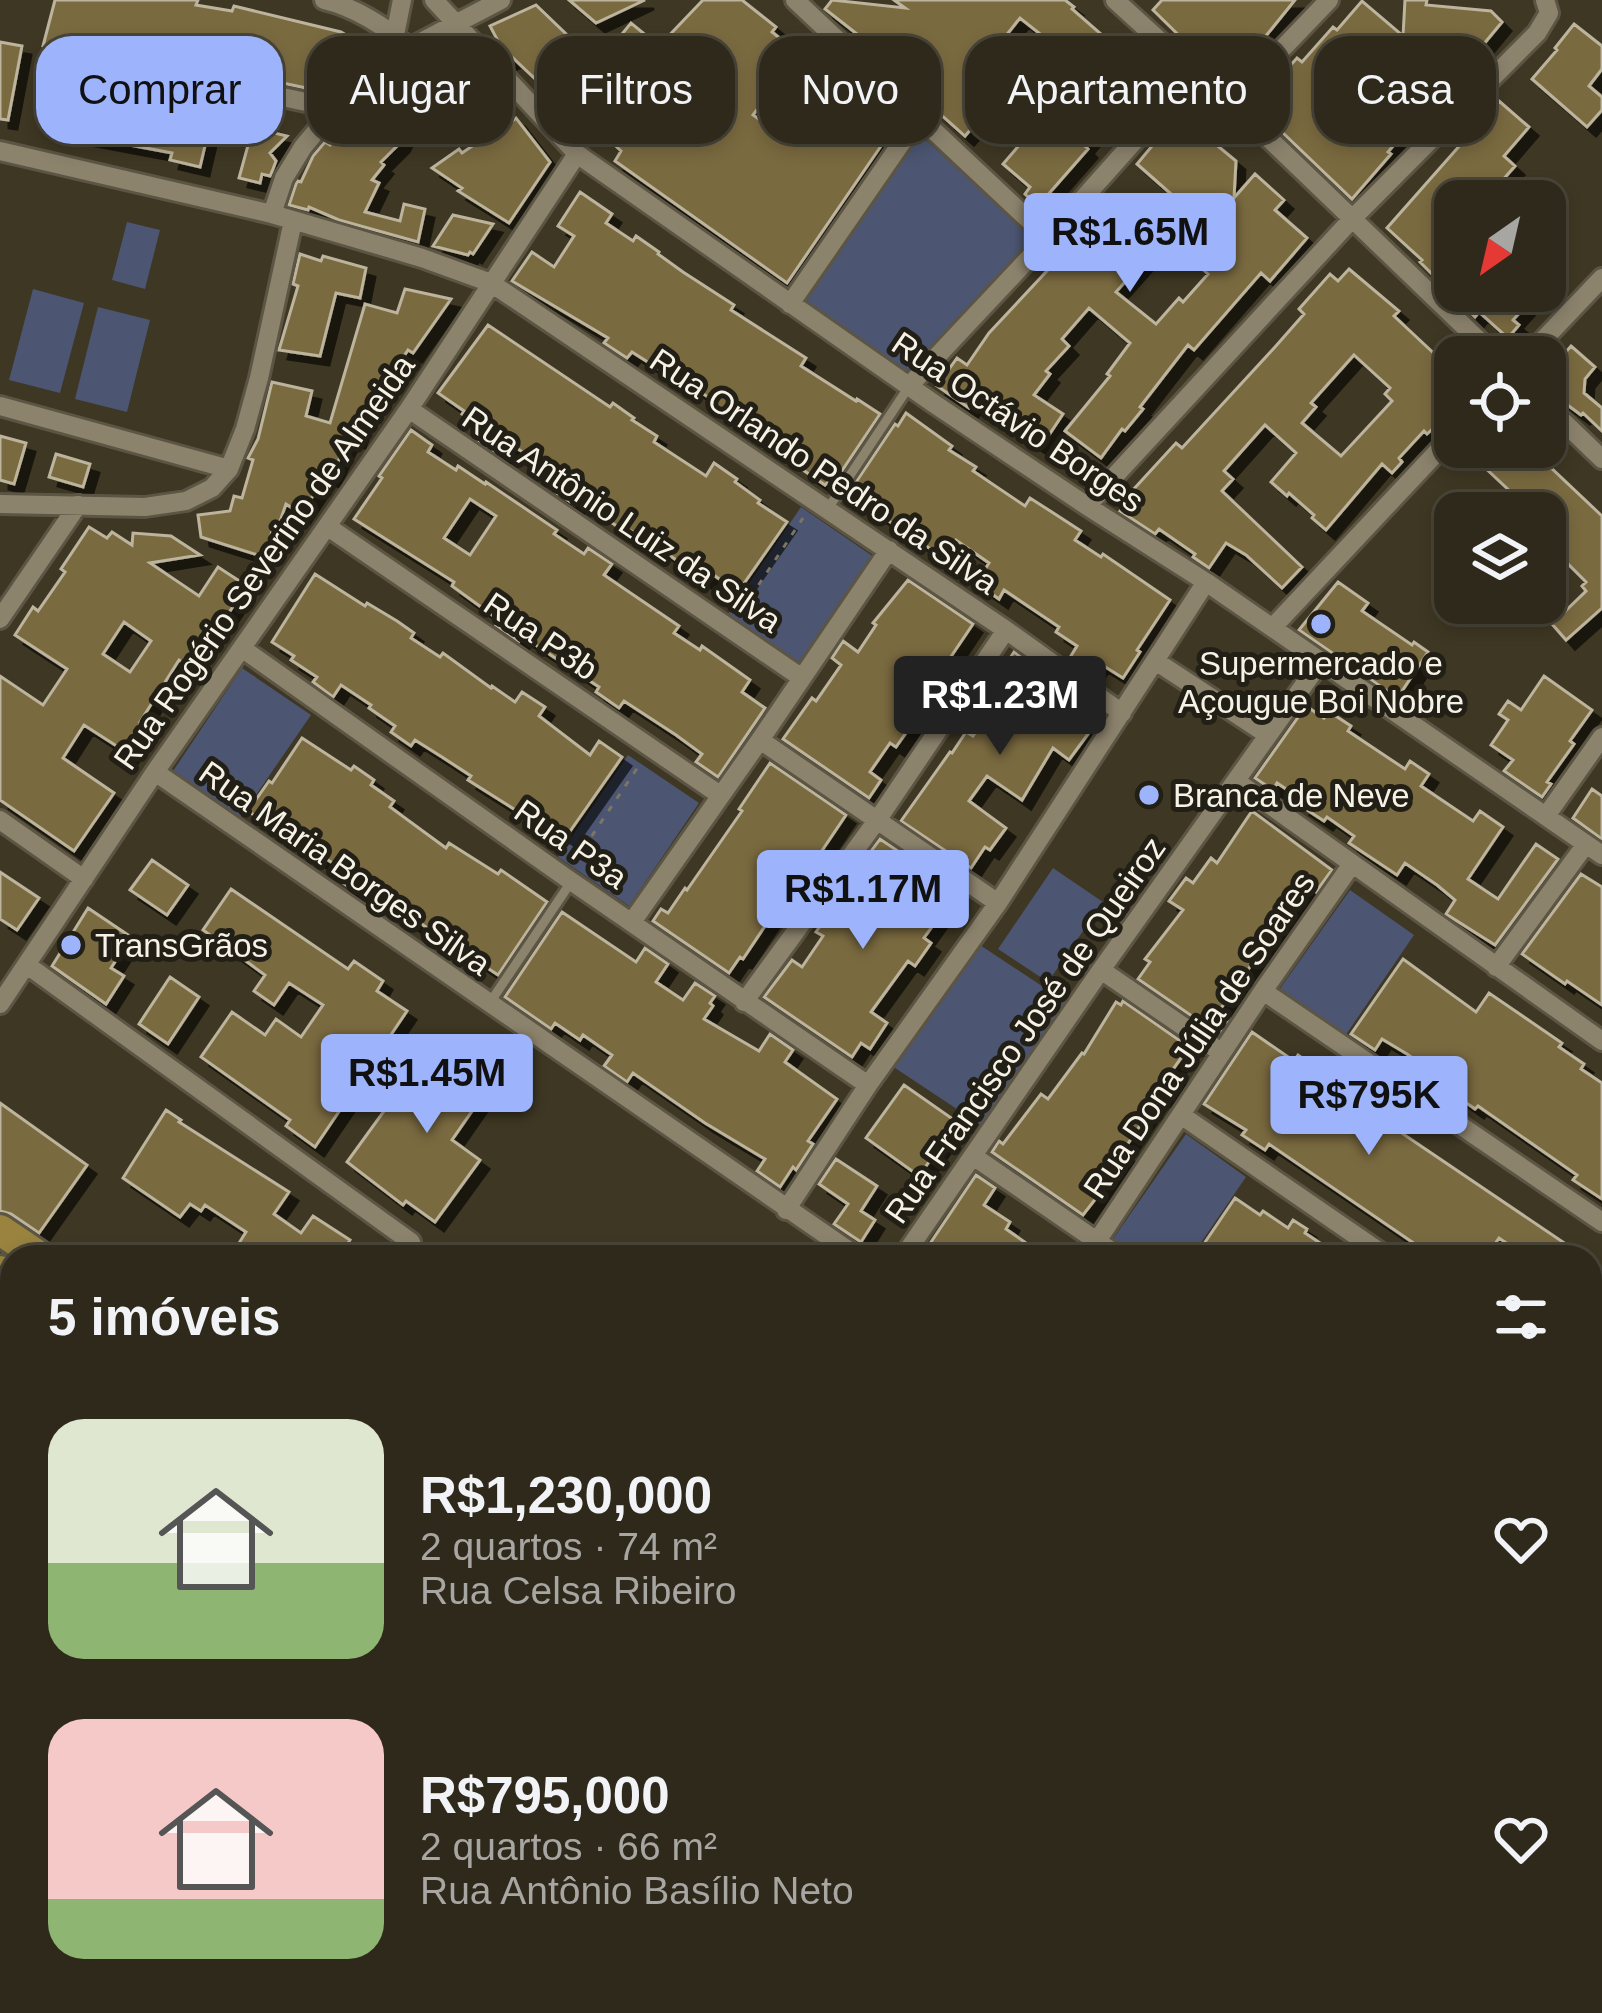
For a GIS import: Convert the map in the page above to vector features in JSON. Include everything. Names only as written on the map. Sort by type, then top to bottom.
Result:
[{"type":"street","points":[[401,0],[401,36]]},
{"type":"street","name":"Rua Octávio Borges","points":[[434,0],[577,154],[790,304],[1273,627],[1594,849]]},
{"type":"street","points":[[417,36],[456,24],[501,0]]},
{"type":"street","points":[[795,0],[834,36]]},
{"type":"street","points":[[1115,0],[1154,36]]},
{"type":"street","points":[[1290,41],[1329,0]]},
{"type":"street","points":[[1087,506],[1352,220],[1537,33],[1549,13],[1545,0]]},
{"type":"street","points":[[336,1],[393,36]]},
{"type":"street","points":[[941,136],[1048,238]]},
{"type":"street","points":[[272,214],[284,178],[308,144]]},
{"type":"street","points":[[790,304],[901,144]]},
{"type":"street","points":[[910,386],[1132,144]]},
{"type":"street","points":[[1274,144],[1474,336]]},
{"type":"street","name":"Rua Orlando Pedro da Silva","points":[[0,152],[272,214],[491,283],[1122,713]]},
{"type":"street","name":"Rua Rogério Severino de Almeida","points":[[0,1004],[155,772],[409,409],[577,154]]},
{"type":"street","points":[[0,504],[145,507],[186,501],[212,488],[229,469],[260,379],[292,221]]},
{"type":"street","points":[[1547,336],[1602,278]]},
{"type":"street","points":[[0,406],[229,469]]},
{"type":"street","name":"Rua Antônio Luiz da Silva","points":[[409,409],[802,678]]},
{"type":"street","points":[[1566,424],[1602,459]]},
{"type":"street","points":[[1273,627],[1434,455]]},
{"type":"street","points":[[0,619],[78,505]]},
{"type":"street","name":"Rua P3b","points":[[328,526],[720,795]]},
{"type":"street","points":[[632,922],[889,550]]},
{"type":"street","points":[[786,1210],[998,903],[1206,582]]},
{"type":"street","points":[[744,1001],[878,818],[1006,630]]},
{"type":"street","name":"Rua P3a","points":[[244,649],[568,880],[868,1085]]},
{"type":"street","name":"Rua Francisco José de Queiroz","points":[[911,1245],[1321,661]]},
{"type":"street","points":[[1156,662],[1268,734]]},
{"type":"street","points":[[1546,816],[1602,737]]},
{"type":"street","points":[[760,740],[998,903]]},
{"type":"street","name":"Rua Maria Borges Silva","points":[[155,772],[840,1245]]},
{"type":"street","points":[[1236,781],[1602,1040]]},
{"type":"street","points":[[0,820],[84,879]]},
{"type":"street","points":[[1496,967],[1594,849]]},
{"type":"street","name":"Rua Dona Júlia de Soares","points":[[1097,1241],[1352,863]]},
{"type":"street","points":[[27,965],[411,1242]]},
{"type":"street","points":[[1101,970],[1222,1053]]},
{"type":"street","points":[[1263,991],[1602,1222]]},
{"type":"street","points":[[1181,1114],[1370,1245]]},
{"type":"street","points":[[973,1156],[1103,1245]]},
{"type":"lane","points":[[821,506],[910,386]]},
{"type":"lane","points":[[489,1004],[568,880]]},
{"type":"path","points":[[730,629],[821,506]]},
{"type":"path","points":[[568,880],[650,747]]},
{"type":"shaded area","points":[[910,144],[930,144],[1035,238],[908,374],[801,301]]},
{"type":"shaded area","points":[[127,222],[160,230],[145,289],[112,280]]},
{"type":"shaded area","points":[[33,289],[84,303],[60,393],[9,380]]},
{"type":"shaded area","points":[[98,307],[150,320],[127,412],[75,399]]},
{"type":"shaded area","points":[[801,507],[877,559],[804,666],[728,614]]},
{"type":"shaded area","points":[[242,668],[311,715],[236,824],[169,777]]},
{"type":"shaded area","points":[[628,755],[699,803],[629,906],[558,857]]},
{"type":"shaded area","points":[[1053,868],[1103,902],[1048,982],[998,949]]},
{"type":"shaded area","points":[[1350,890],[1414,935],[1341,1042],[1274,997]]},
{"type":"shaded area","points":[[977,943],[1069,1004],[984,1127],[892,1066]]},
{"type":"shaded area","points":[[1186,1134],[1246,1177],[1199,1245],[1122,1245],[1113,1239]]},
{"type":"building","points":[[55,0],[198,0],[196,5],[232,11],[234,6],[348,36],[307,36],[307,88],[283,83],[283,36],[46,36]]},
{"type":"building","points":[[569,0],[645,0],[596,23]]},
{"type":"building","points":[[703,0],[742,0],[776,27],[772,32],[777,36],[759,36],[759,107],[753,115],[759,119],[759,144],[882,144],[787,283],[615,161],[621,151],[614,144],[735,144],[735,36],[669,36]]},
{"type":"building","points":[[832,0],[905,8],[894,0],[1065,0],[1101,34],[1043,36],[1020,18],[1006,36],[965,36],[965,136],[941,115],[941,36],[859,36],[825,9]]},
{"type":"building","points":[[1162,0],[1295,0],[1266,36],[1180,36],[1153,10]]},
{"type":"building","points":[[1405,0],[1491,11],[1502,22],[1490,36],[1403,36]]},
{"type":"building","points":[[1362,1],[1403,36],[1325,36],[1333,27],[1337,30]]},
{"type":"building","points":[[536,5],[568,36],[537,36],[537,81],[513,58],[513,36],[495,36],[490,26]]},
{"type":"building","points":[[631,23],[647,36],[620,36]]},
{"type":"building","points":[[1574,24],[1602,46],[1602,69],[1589,86],[1602,97],[1602,110],[1587,127],[1532,79]]},
{"type":"building","points":[[0,42],[22,46],[8,120],[0,119]]},
{"type":"building","points":[[1314,48],[1314,144],[1395,144],[1352,199],[1290,140],[1290,66],[1297,58],[1302,62]]},
{"type":"building","points":[[1499,101],[1529,127],[1504,156],[1515,166],[1503,180],[1434,180],[1434,276],[1387,228],[1461,144],[1496,144]]},
{"type":"building","points":[[516,118],[550,162],[509,223],[458,191],[462,188],[432,168],[459,149],[462,153],[475,144],[513,144]]},
{"type":"building","points":[[124,144],[205,144],[200,167],[170,160],[172,153]]},
{"type":"building","points":[[248,144],[279,144],[270,153],[276,161],[270,176],[262,174],[260,183],[239,178]]},
{"type":"building","points":[[323,144],[399,144],[381,162],[384,165],[372,180],[379,183],[365,212],[400,221],[404,204],[425,209],[418,242],[289,205],[313,156]]},
{"type":"building","points":[[1020,144],[1085,144],[1088,149],[1038,206],[1025,194],[1030,187],[1003,164]]},
{"type":"building","points":[[1154,144],[1215,144],[1236,161],[1234,198],[1255,174],[1284,200],[1275,210],[1307,238],[1270,281],[1261,273],[1194,350],[1188,345],[1101,458],[1065,431],[1130,343],[1089,308],[1062,339],[1069,346],[1046,371],[1050,374],[1034,395],[1063,414],[1041,447],[978,396],[969,408],[937,386],[957,358],[967,365],[989,333],[1116,197],[1164,238],[1116,292],[1156,324],[1179,298],[1183,302],[1208,274],[1198,265],[1221,238],[1137,164]]},
{"type":"building","points":[[580,192],[612,214],[606,223],[659,252],[734,305],[731,310],[806,358],[801,366],[880,414],[833,484],[825,485],[803,470],[807,464],[757,431],[753,437],[730,422],[733,419],[708,403],[711,399],[684,381],[632,352],[627,358],[604,343],[608,338],[512,281],[532,252],[554,267],[574,236],[558,226]]},
{"type":"building","points":[[453,215],[493,224],[473,254],[433,246]]},
{"type":"building","points":[[300,254],[366,268],[360,298],[336,293],[320,356],[279,350],[298,286],[293,284]]},
{"type":"building","points":[[1349,269],[1399,311],[1394,316],[1434,353],[1434,428],[1427,434],[1424,431],[1399,458],[1402,462],[1392,473],[1382,464],[1326,530],[1271,482],[1296,453],[1265,425],[1224,471],[1233,479],[1222,491],[1302,567],[1282,588],[1226,543],[1209,568],[1159,529],[1155,534],[1120,511],[1121,503],[1176,443],[1182,448],[1275,347],[1304,314],[1299,309],[1330,274],[1338,281]],"holes":[[[1354,355],[1390,388],[1385,394],[1392,401],[1341,456],[1302,423],[1316,407],[1311,403]]]},
{"type":"building","points":[[405,289],[451,299],[413,353],[408,350],[382,390],[374,391],[356,439],[350,437],[330,478],[326,476],[301,514],[286,504],[264,557],[201,537],[198,515],[230,511],[234,496],[242,498],[253,460],[248,458],[258,439],[272,382],[312,391],[306,416],[330,423],[365,304],[397,313]]},
{"type":"building","points":[[1479,312],[1520,312],[1513,320],[1519,325],[1506,336]]},
{"type":"building","points":[[488,325],[610,407],[613,403],[657,436],[654,442],[706,476],[714,463],[787,522],[738,592],[712,574],[707,582],[658,547],[631,531],[628,534],[608,520],[614,511],[584,491],[575,505],[552,490],[558,481],[511,444],[499,454],[478,440],[485,430],[438,393]]},
{"type":"building","points":[[1571,346],[1595,367],[1585,379],[1584,393],[1602,408],[1602,431],[1566,404],[1566,352]]},
{"type":"building","points":[[906,413],[952,446],[949,450],[976,467],[973,471],[1025,506],[1030,498],[1081,531],[1075,540],[1170,600],[1123,678],[1099,663],[1092,675],[1069,659],[1077,646],[1056,632],[1059,627],[1004,590],[999,599],[976,583],[989,563],[956,540],[944,558],[848,494]]},
{"type":"building","points":[[411,430],[432,445],[428,452],[486,482],[584,554],[588,548],[612,564],[604,575],[679,626],[674,633],[700,650],[702,646],[750,680],[742,692],[765,708],[718,777],[696,762],[702,754],[676,735],[624,701],[619,708],[596,692],[599,687],[522,636],[519,641],[452,586],[454,582],[354,519]],"holes":[[[470,499],[496,516],[470,555],[444,538]]]},
{"type":"building","points":[[0,436],[26,443],[14,484],[0,480]]},
{"type":"building","points":[[56,454],[90,464],[83,487],[49,477]]},
{"type":"building","points":[[1485,468],[1551,468],[1602,516],[1602,608],[1566,640],[1552,624],[1566,624],[1566,610],[1586,591],[1582,586],[1586,582],[1566,562],[1566,492],[1511,492]]},
{"type":"building","points":[[89,527],[107,538],[112,532],[132,545],[133,533],[171,536],[200,555],[150,563],[199,596],[218,567],[247,586],[207,645],[200,640],[184,663],[179,660],[140,722],[147,727],[129,754],[84,725],[63,758],[114,793],[74,851],[0,800],[0,676],[43,705],[67,669],[15,635],[33,607],[38,611],[65,572],[61,569]],"holes":[[[124,622],[151,641],[130,672],[103,654]]]},
{"type":"building","points":[[315,574],[397,621],[414,633],[411,638],[440,657],[443,653],[515,702],[522,692],[545,707],[539,716],[590,755],[599,741],[622,757],[566,837],[543,822],[538,829],[442,757],[415,740],[411,746],[391,732],[395,726],[371,705],[341,685],[333,697],[313,682],[317,677],[291,660],[294,656],[272,642]]},
{"type":"building","points":[[908,580],[973,624],[923,698],[937,707],[922,730],[913,723],[896,747],[890,743],[870,772],[881,780],[869,798],[783,739],[841,665],[832,658],[843,641],[858,652],[873,623]]},
{"type":"building","points":[[1338,582],[1368,603],[1362,611],[1428,652],[1400,694],[1393,695],[1299,630]]},
{"type":"building","points":[[1014,652],[1102,715],[1069,760],[1053,748],[1022,800],[987,776],[969,801],[1006,828],[971,868],[901,821],[966,732],[973,736],[992,707],[982,700]]},
{"type":"building","points":[[1544,676],[1592,710],[1570,741],[1574,744],[1542,797],[1504,771],[1513,760],[1491,745],[1508,720],[1499,714],[1508,701],[1521,710]]},
{"type":"building","points":[[1306,706],[1324,718],[1328,711],[1351,726],[1348,731],[1405,769],[1410,761],[1429,774],[1421,786],[1473,821],[1480,811],[1503,827],[1468,879],[1498,899],[1536,844],[1558,859],[1495,945],[1446,914],[1455,900],[1437,885],[1405,863],[1397,875],[1349,843],[1354,836],[1301,806],[1304,801],[1277,783],[1273,790],[1255,778]]},
{"type":"building","points":[[302,738],[374,780],[371,785],[394,801],[390,807],[446,848],[449,843],[498,874],[501,870],[547,902],[498,975],[420,923],[417,927],[370,892],[366,898],[343,883],[349,874],[322,856],[319,860],[248,811]]},
{"type":"building","points":[[770,763],[846,815],[815,861],[809,857],[790,886],[800,894],[786,914],[777,908],[729,973],[653,921],[661,909],[668,913],[687,890]]},
{"type":"building","points":[[1592,789],[1602,796],[1602,839],[1573,818]]},
{"type":"building","points":[[1252,811],[1332,870],[1316,892],[1306,885],[1277,940],[1254,961],[1219,1011],[1229,1018],[1218,1034],[1138,979],[1150,962],[1145,959],[1183,910],[1169,901],[1186,878],[1193,883],[1211,858],[1217,863]]},
{"type":"building","points":[[880,839],[950,886],[934,909],[941,914],[924,938],[931,943],[915,966],[908,961],[871,1012],[887,1023],[870,1049],[861,1043],[852,1057],[764,997],[792,960],[802,967],[823,936],[816,932],[832,909],[840,914],[873,865],[865,859]]},
{"type":"building","points":[[152,860],[188,885],[167,915],[130,890]]},
{"type":"building","points":[[0,872],[39,898],[17,930],[0,919]]},
{"type":"building","points":[[1581,874],[1602,887],[1602,1005],[1522,954]]},
{"type":"building","points":[[231,889],[348,969],[354,961],[383,981],[377,991],[407,1011],[315,1147],[286,1126],[290,1120],[201,1057],[232,1012],[265,1035],[276,1019],[301,1037],[323,1005],[289,983],[274,1005],[254,991],[265,975],[203,930]]},
{"type":"building","points":[[88,908],[131,937],[111,968],[124,976],[106,1004],[52,966]]},
{"type":"building","points":[[562,912],[636,962],[645,948],[668,964],[656,982],[683,1000],[695,983],[715,996],[704,1019],[759,1051],[770,1034],[793,1050],[785,1062],[837,1099],[808,1141],[813,1144],[780,1187],[757,1171],[765,1159],[633,1073],[627,1082],[604,1066],[612,1055],[583,1035],[580,1040],[555,1023],[551,1029],[505,997]]},
{"type":"building","points":[[1403,959],[1476,1012],[1489,993],[1562,1043],[1559,1047],[1584,1064],[1581,1069],[1602,1083],[1602,1199],[1573,1180],[1577,1175],[1458,1097],[1461,1092],[1407,1054],[1382,1039],[1375,1050],[1351,1034]]},
{"type":"building","points":[[170,977],[199,997],[168,1044],[139,1024]]},
{"type":"building","points":[[1123,1001],[1189,1047],[1171,1072],[1184,1080],[1169,1102],[1160,1096],[1123,1151],[1126,1154],[1111,1179],[1083,1215],[992,1152],[1041,1094],[1048,1099],[1084,1054],[1116,1002],[1121,1005]]},
{"type":"building","points":[[1252,1032],[1294,1061],[1298,1055],[1345,1087],[1341,1092],[1567,1245],[1509,1245],[1499,1238],[1494,1245],[1416,1245],[1269,1144],[1265,1150],[1242,1135],[1246,1130],[1204,1104]]},
{"type":"building","points":[[477,1041],[506,1062],[452,1140],[480,1160],[435,1222],[406,1201],[403,1205],[347,1162],[413,1071],[441,1092]]},
{"type":"building","points":[[904,1085],[957,1122],[919,1176],[866,1138]]},
{"type":"building","points":[[0,1103],[87,1165],[39,1233],[0,1211]]},
{"type":"building","points":[[166,1110],[289,1192],[274,1214],[301,1233],[313,1216],[350,1240],[347,1245],[238,1245],[246,1232],[205,1205],[201,1211],[190,1204],[180,1217],[123,1178]]},
{"type":"building","points":[[836,1159],[877,1186],[861,1211],[875,1220],[861,1242],[834,1224],[848,1204],[819,1184]]},
{"type":"building","points":[[976,1175],[995,1188],[984,1205],[1010,1222],[1006,1229],[1029,1245],[929,1245]]},
{"type":"building","points":[[1235,1198],[1288,1228],[1293,1220],[1323,1245],[1203,1245]]},
{"type":"place","name":"Supermercado e Açougue Boi Nobre","points":[[1321,624]]},
{"type":"place","name":"Branca de Neve","points":[[1149,795]]},
{"type":"place","name":"TransGrãos","points":[[71,945]]}]
